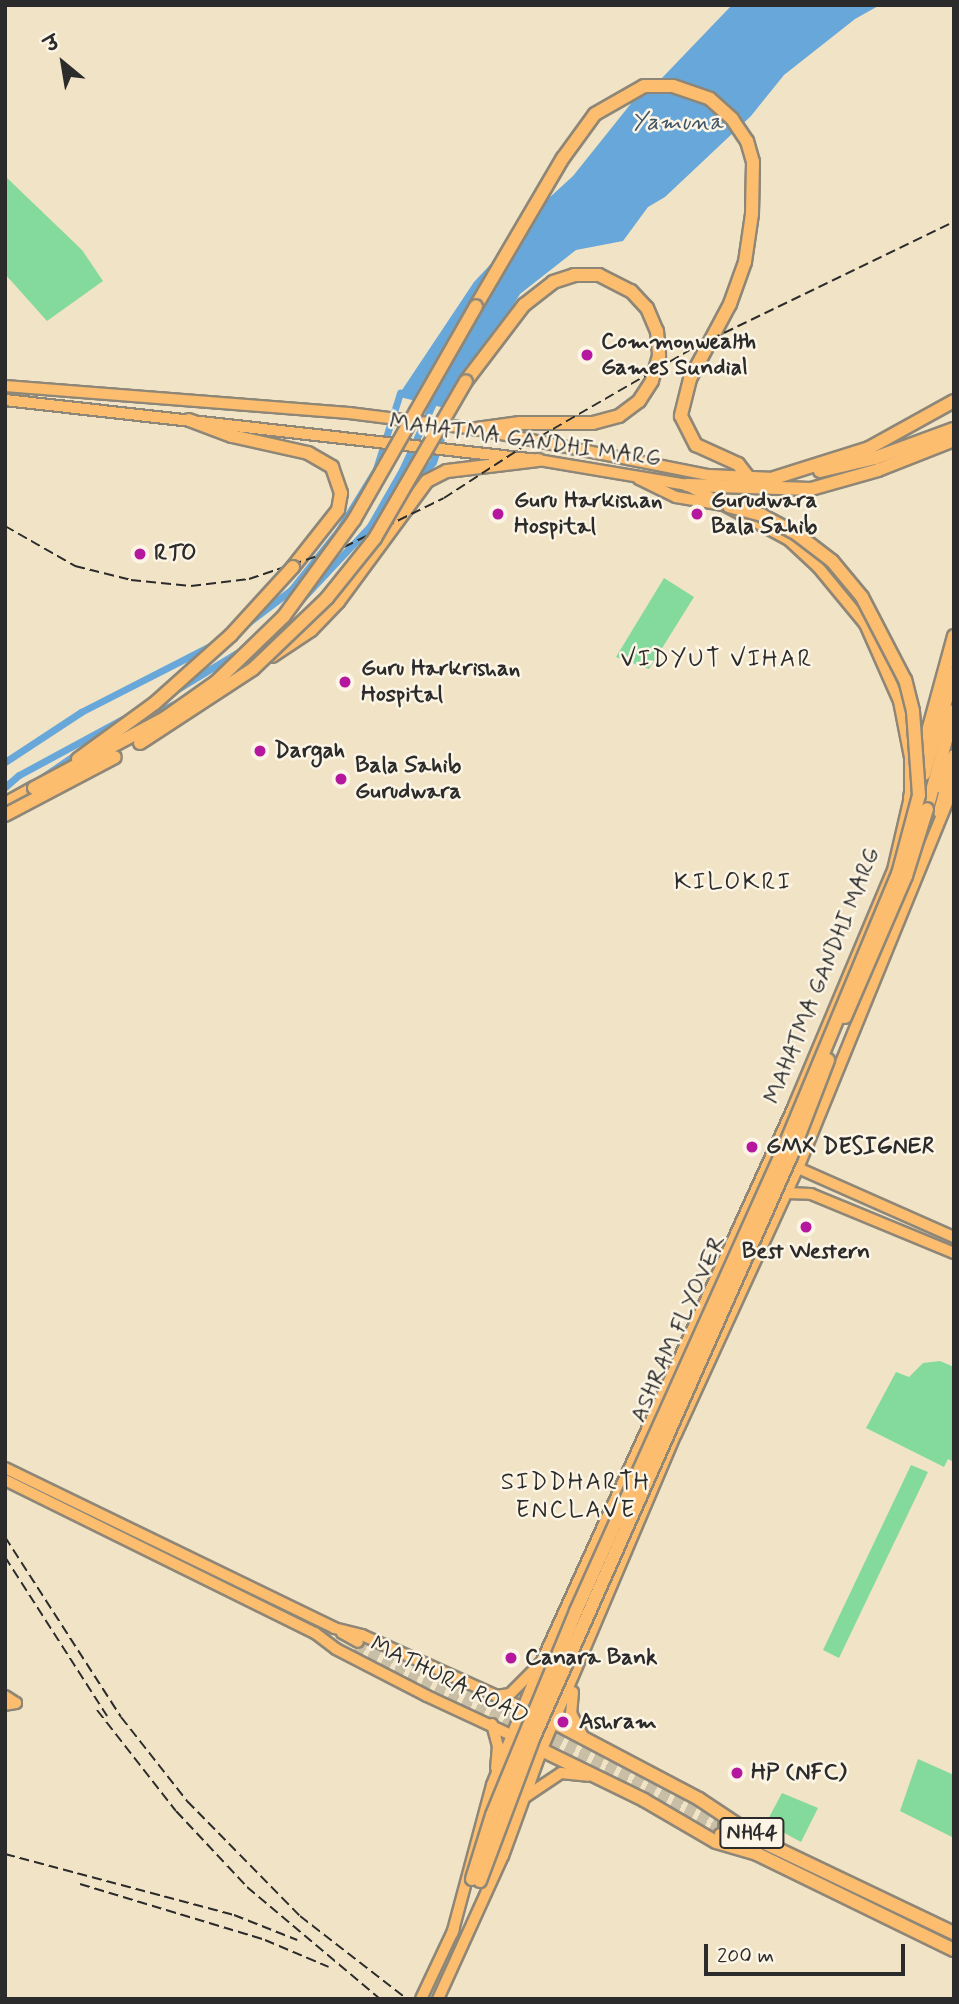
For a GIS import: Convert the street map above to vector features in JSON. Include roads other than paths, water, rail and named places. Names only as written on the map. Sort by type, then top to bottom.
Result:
[{"type":"highway","points":[[5,804],[165,718],[216,682],[284,616],[354,520],[564,158],[595,114],[615,99],[644,86],[673,86],[710,99],[732,119],[747,141],[754,191],[745,262],[730,304],[682,402],[681,415],[690,437],[705,452],[738,464],[748,477]]},
{"type":"highway","points":[[253,669],[327,598],[375,538],[466,381],[539,291],[574,275],[598,275],[640,299],[654,319],[658,344],[657,368],[646,391],[629,410],[607,422],[471,428]]},
{"type":"highway","points":[[774,478],[869,448],[954,401]]},
{"type":"highway","points":[[34,788],[155,703],[231,635],[293,567],[338,510],[341,493],[332,467],[299,450],[232,436],[189,421]]},
{"type":"highway","points":[[774,478],[839,468],[954,429]]},
{"type":"highway","points":[[687,485],[811,489],[878,470],[954,440]]},
{"type":"highway","points":[[5,815],[166,729],[311,630],[338,602],[427,481],[447,471],[538,460]]},
{"type":"highway","points":[[729,506],[762,515],[797,534],[832,561],[862,597],[905,680],[913,711],[914,796]]},
{"type":"highway","points":[[914,796],[954,636]]},
{"type":"highway","points":[[914,796],[954,673]]},
{"type":"highway","points":[[927,809],[954,710]]},
{"type":"highway","points":[[927,809],[954,756]]},
{"type":"highway","points":[[940,812],[954,761]]},
{"type":"highway","name":"ASHRAM FLYOVER","points":[[476,1880],[492,1815],[576,1611],[780,1157],[898,874],[914,796]]},
{"type":"highway","name":"ASHRAM FLYOVER","points":[[476,1880],[534,1739],[791,1156],[846,1014],[906,876],[927,809]]},
{"type":"highway","name":"MATHURA ROAD","points":[[555,1723],[699,1799],[765,1843],[954,1933]]},
{"type":"highway","name":"MATHURA ROAD","points":[[513,1736],[598,1778],[716,1842],[757,1854],[954,1950]]},
{"type":"main road","name":"MAHATMA GANDHI MARG","points":[[5,386],[349,413],[471,428],[709,475],[774,478]]},
{"type":"main road","name":"MAHATMA GANDHI MARG","points":[[5,400],[538,460],[687,485],[729,506]]},
{"type":"main road","points":[[633,476],[676,497],[729,506]]},
{"type":"main road","name":"MAHATMA GANDHI MARG","points":[[472,1921],[588,1641],[731,1313],[798,1168],[856,1021],[915,887],[940,812],[954,786]]},
{"type":"main road","name":"MAHATMA GANDHI MARG","points":[[452,1934],[496,1774],[526,1709],[541,1663],[794,1106],[893,870],[914,796]]},
{"type":"main road","points":[[832,1011],[856,1021]]},
{"type":"main road","points":[[798,1168],[816,1180],[954,1237]]},
{"type":"main road","points":[[786,1193],[811,1195],[954,1253]]},
{"type":"main road","points":[[705,1301],[731,1313]]},
{"type":"main road","name":"MATHURA ROAD","points":[[5,1468],[334,1628],[362,1634],[555,1723]]},
{"type":"main road","name":"MATHURA ROAD","points":[[5,1480],[315,1633],[337,1650],[427,1696],[513,1736]]},
{"type":"main road","points":[[315,1633],[356,1646],[334,1628]]},
{"type":"main road","points":[[558,1628],[588,1641]]},
{"type":"main road","points":[[494,1696],[510,1693],[541,1663],[573,1681],[571,1713],[584,1738]]},
{"type":"main road","points":[[5,1696],[16,1703],[5,1705]]},
{"type":"main road","points":[[492,1724],[498,1746],[496,1774],[525,1797],[561,1773],[598,1778]]},
{"type":"main road","points":[[757,1854],[722,1830],[765,1843]]},
{"type":"main road","points":[[438,1999],[472,1921],[476,1880]]},
{"type":"main road","points":[[421,1999],[476,1880]]},
{"type":"water","name":"Yamuna","points":[[732,5],[880,5],[855,19],[784,75],[751,116],[665,197],[648,207],[623,241],[576,250],[520,294],[454,403],[400,393],[474,282],[516,237],[526,219],[573,176],[641,91],[661,79]]},
{"type":"waterway","points":[[245,625],[291,590],[338,531],[376,469],[400,393],[453,406]]},
{"type":"waterway","points":[[298,603],[370,526],[402,470],[434,401]]},
{"type":"waterway","points":[[402,500],[433,462],[446,424]]},
{"type":"waterway","points":[[5,762],[81,712],[214,644]]},
{"type":"waterway","points":[[176,690],[240,651]]},
{"type":"waterway","points":[[136,723],[182,700]]},
{"type":"waterway","points":[[5,787],[19,775],[132,714]]},
{"type":"waterway","points":[[31,785],[82,750]]},
{"type":"tunnel","points":[[358,1642],[527,1721]]},
{"type":"tunnel","points":[[354,1650],[523,1729]]},
{"type":"tunnel","points":[[542,1727],[724,1826]]},
{"type":"tunnel","points":[[538,1735],[720,1834]]},
{"type":"railway","points":[[5,526],[75,566],[131,580],[191,586],[249,579],[344,547],[444,498],[527,444],[697,346],[954,222]]},
{"type":"railway","points":[[5,1537],[121,1717],[187,1801],[300,1916],[407,1999]]},
{"type":"railway","points":[[5,1557],[107,1716]]},
{"type":"railway","points":[[97,1710],[176,1811],[247,1887],[380,1999]]},
{"type":"railway","points":[[5,1854],[234,1915],[297,1940]]},
{"type":"railway","points":[[80,1884],[265,1940],[329,1967]]},
{"type":"place","name":"Commonwealth Games Sundial","points":[[587,355]]},
{"type":"place","name":"Guru Harkishan Hospital","points":[[498,514]]},
{"type":"place","name":"Gurudwara Bala Sahib","points":[[697,514]]},
{"type":"place","name":"RTO","points":[[140,554]]},
{"type":"place","name":"Guru Harkrishan Hospital","points":[[345,682]]},
{"type":"place","name":"Dargah","points":[[260,751]]},
{"type":"place","name":"Bala Sahib Gurudwara","points":[[341,779]]},
{"type":"place","name":"GMX DESIGNER","points":[[752,1147]]},
{"type":"place","name":"Best Western","points":[[806,1227]]},
{"type":"place","name":"Canara Bank","points":[[511,1658]]},
{"type":"place","name":"Ashram","points":[[563,1722]]},
{"type":"place","name":"HP (NFC)","points":[[737,1773]]},
{"type":"district","name":"VIDYUT VIHAR","points":[[717,660]]},
{"type":"district","name":"KILOKRI","points":[[733,883]]},
{"type":"district","name":"SIDDHARTH ENCLAVE","points":[[576,1497]]}]
